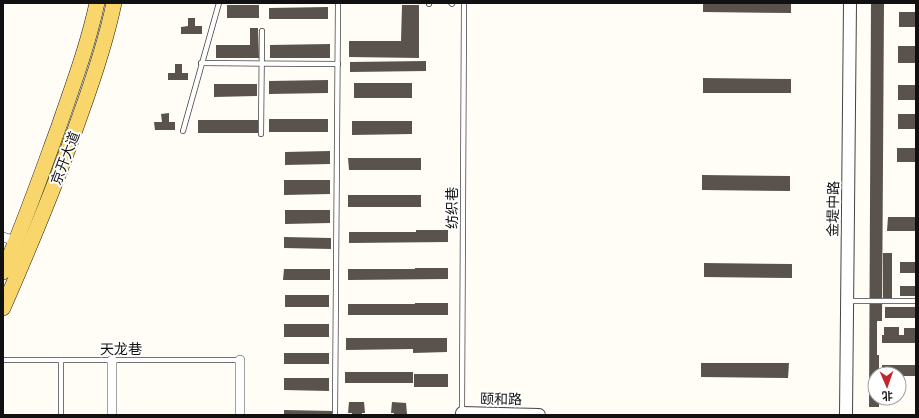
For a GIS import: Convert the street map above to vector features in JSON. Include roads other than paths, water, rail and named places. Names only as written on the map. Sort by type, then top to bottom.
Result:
[{"type":"main road","name":"京开大道","points":[[3,272],[10,239],[42,173],[77,73],[97,3]]},
{"type":"main road","name":"京开大道","points":[[3,308],[25,258],[68,151],[93,78],[111,20],[114,3]]},
{"type":"street","name":"金堤中路","points":[[846,415],[850,3]]},
{"type":"street","points":[[112,360],[112,415]]},
{"type":"street","points":[[240,360],[240,415]]},
{"type":"street","name":"颐和路","points":[[462,413],[539,415]]},
{"type":"lane","points":[[183,131],[219,3]]},
{"type":"lane","points":[[335,415],[338,3]]},
{"type":"lane","name":"纺织巷","points":[[462,413],[464,3]]},
{"type":"lane","points":[[261,134],[262,31]]},
{"type":"lane","points":[[201,63],[338,64]]},
{"type":"lane","points":[[847,301],[916,301]]},
{"type":"lane","name":"天龙巷","points":[[3,360],[240,360]]},
{"type":"lane","points":[[61,360],[61,415]]}]
